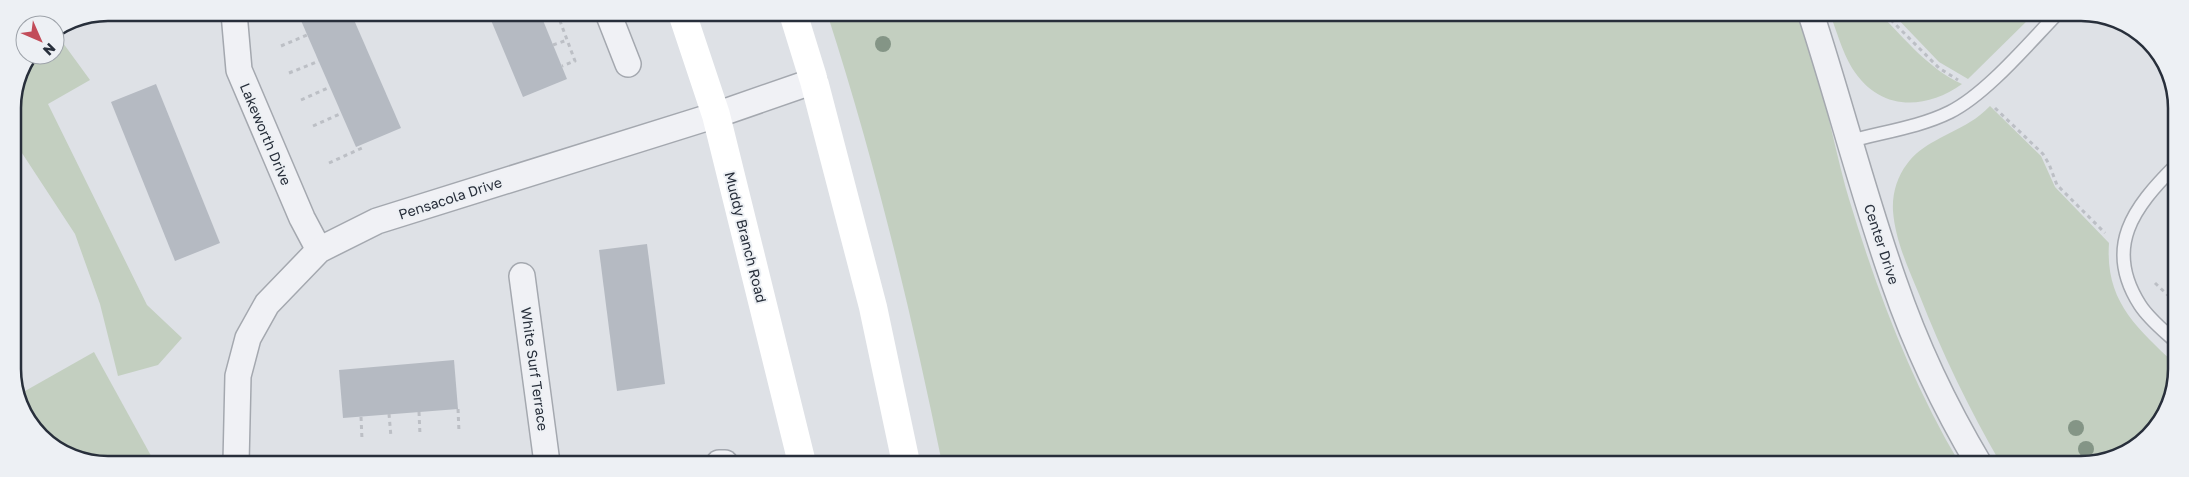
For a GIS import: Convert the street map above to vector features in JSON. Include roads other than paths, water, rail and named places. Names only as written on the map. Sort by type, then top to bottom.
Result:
[{"type":"main road","name":"Muddy Branch Road","points":[[685,21],[716,115],[800,456]]},
{"type":"main road","points":[[795,21],[814,81],[874,307],[905,456]]},
{"type":"street","name":"Lakeworth Drive","points":[[235,21],[239,70],[302,218],[319,250]]},
{"type":"street","points":[[611,21],[628,64]]},
{"type":"street","name":"Center Drive","points":[[1813,21],[1894,283],[1926,364],[1974,456]]},
{"type":"street","name":"Pensacola Drive","points":[[236,456],[238,376],[248,338],[267,304],[319,250],[377,221],[716,115],[814,81]]},
{"type":"street","name":"White Surf Terrace","points":[[522,276],[546,456]]},
{"type":"lane","points":[[1850,141],[1934,118],[1962,105],[1978,93],[2051,21]]},
{"type":"lane","points":[[2168,173],[2138,207],[2129,225],[2124,252],[2126,272],[2135,296],[2150,317],[2168,335]]}]
